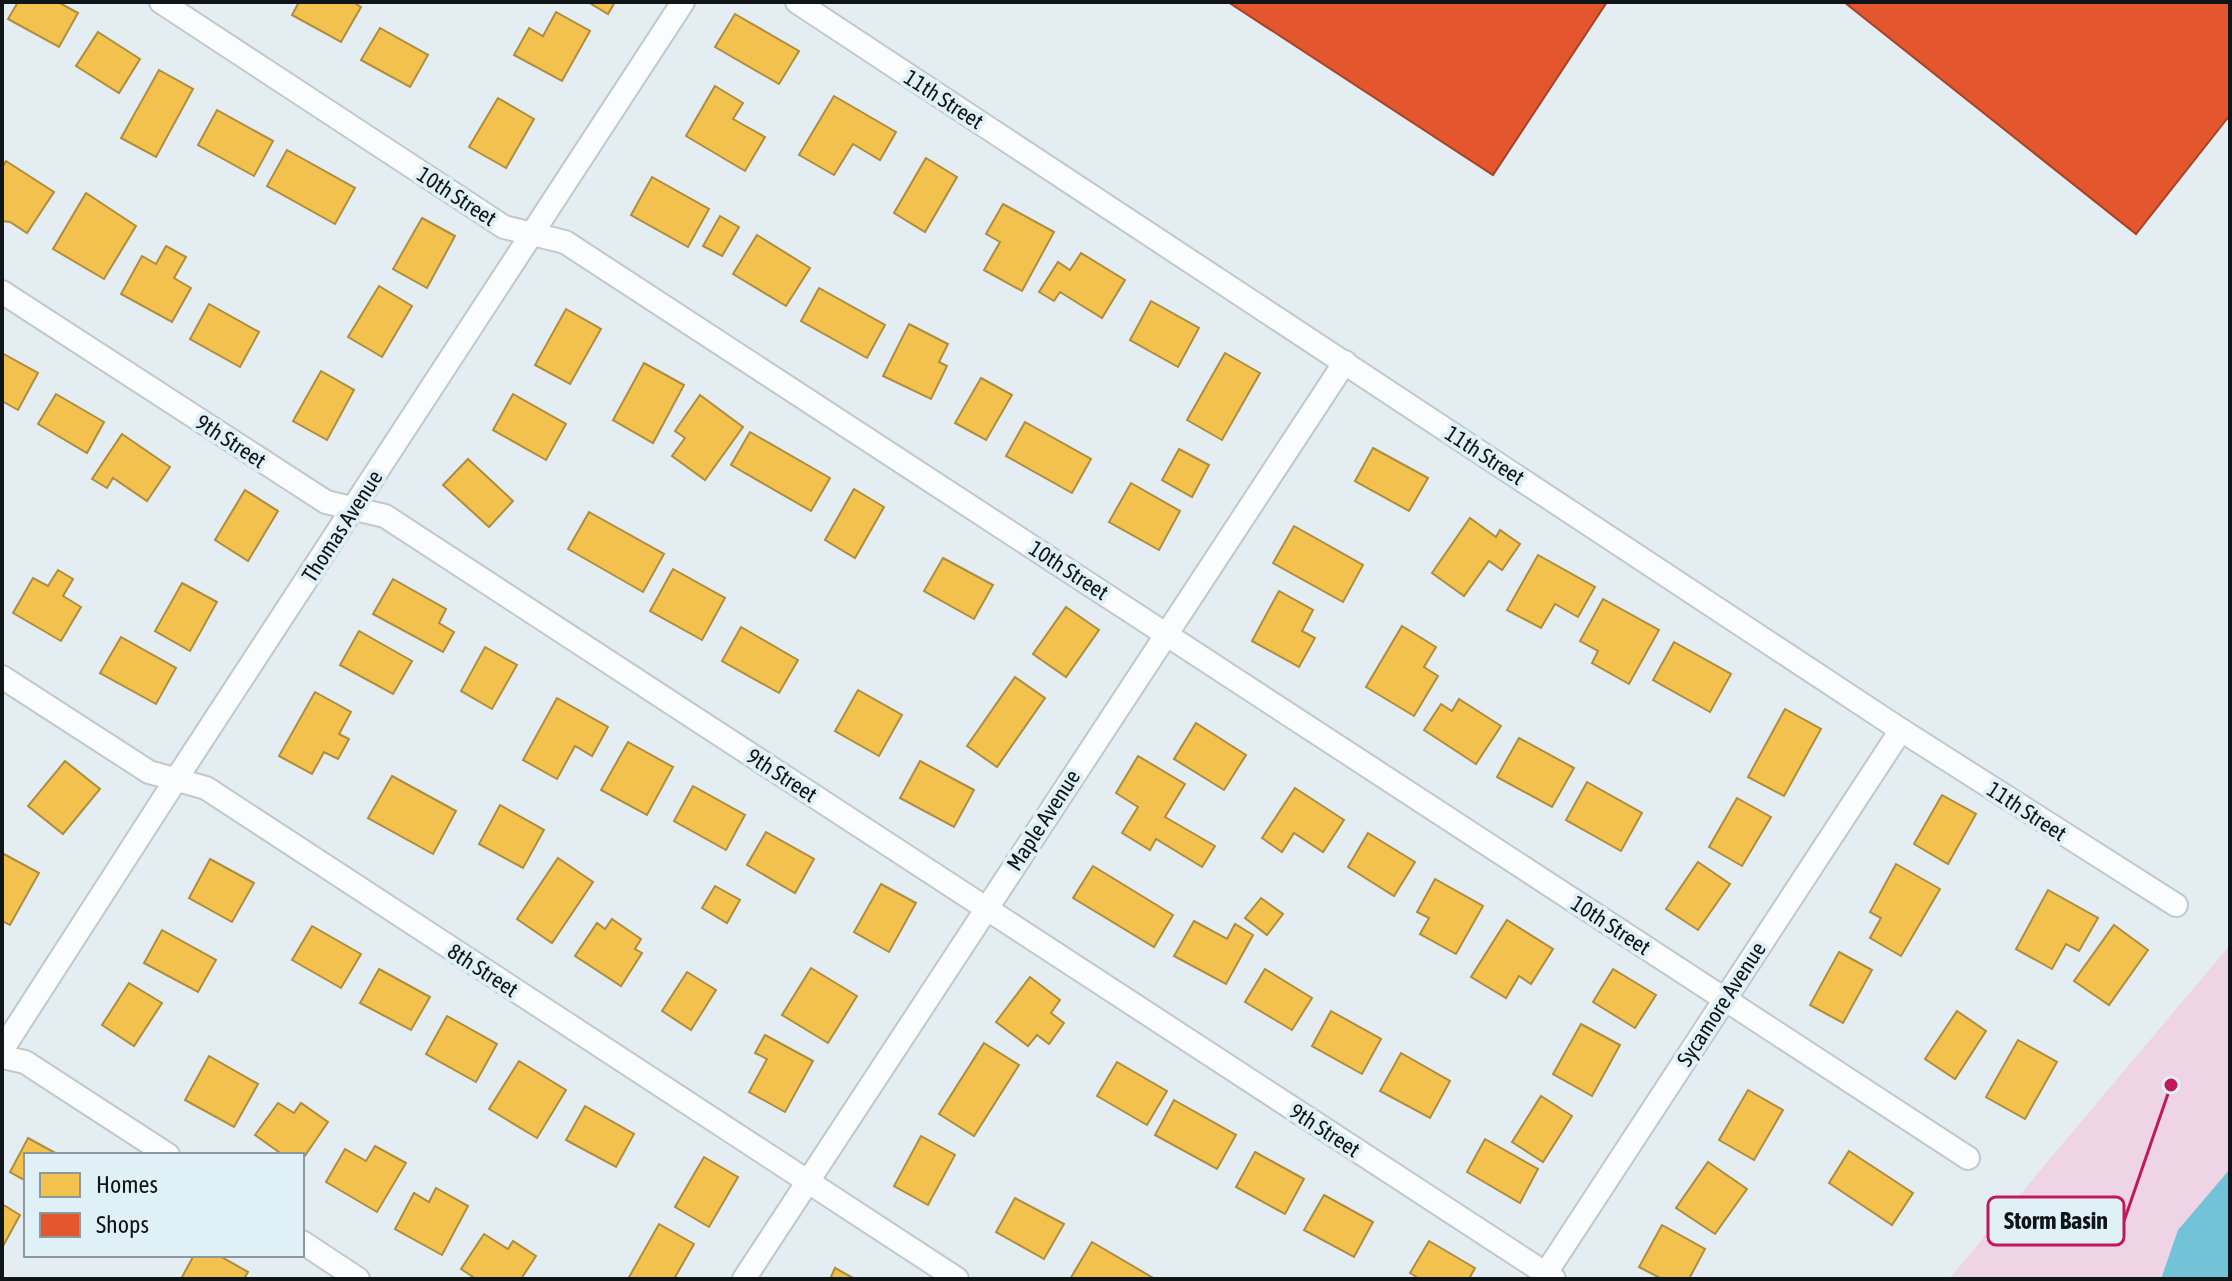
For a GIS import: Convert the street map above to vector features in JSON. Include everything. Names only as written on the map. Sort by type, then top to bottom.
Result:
[{"type":"street","name":"10th Street","points":[[161,2],[504,227],[565,242],[1968,1158]]},
{"type":"street","name":"Thomas Avenue","points":[[2,1050],[683,2]]},
{"type":"street","name":"11th Street","points":[[797,2],[1901,730],[2176,905]]},
{"type":"street","name":"9th Street","points":[[2,292],[326,502],[385,516],[1547,1277]]},
{"type":"street","name":"Maple Avenue","points":[[744,1279],[1345,362]]},
{"type":"street","name":"8th Street","points":[[2,677],[149,772],[206,788],[957,1279]]},
{"type":"street","name":"Sycamore Avenue","points":[[1547,1277],[1724,999],[1901,730]]},
{"type":"street","points":[[2,1057],[25,1062],[165,1153]]},
{"type":"street","points":[[304,1243],[358,1279]]},
{"type":"shaded area","points":[[2230,945],[2230,1279],[1949,1279]]},
{"type":"water","points":[[2230,1169],[2230,1279],[2161,1279],[2178,1230]]},
{"type":"building: Homes","points":[[18,2],[58,2],[78,13],[59,47],[8,19]]},
{"type":"building: Homes","points":[[299,2],[353,2],[361,7],[341,42],[292,15]]},
{"type":"building: Homes","points":[[588,2],[615,2],[608,14]]},
{"type":"building: Homes","points":[[556,12],[590,31],[562,81],[514,55],[529,28],[543,36]]},
{"type":"building: Homes","points":[[735,14],[799,51],[779,84],[715,47]]},
{"type":"building: Homes","points":[[380,28],[428,55],[410,87],[361,60]]},
{"type":"building: Homes","points":[[98,32],[140,59],[119,93],[76,66]]},
{"type":"building: Homes","points":[[159,70],[193,89],[156,157],[121,138]]},
{"type":"building: Homes","points":[[715,86],[743,103],[733,119],[765,137],[745,171],[686,136]]},
{"type":"building: Homes","points":[[834,96],[896,132],[880,160],[853,144],[834,175],[799,155]]},
{"type":"building: Homes","points":[[498,98],[534,119],[506,168],[469,147]]},
{"type":"building: Homes","points":[[217,110],[273,141],[254,176],[198,145]]},
{"type":"building: Homes","points":[[287,150],[355,188],[335,224],[267,186]]},
{"type":"building: Homes","points":[[926,158],[957,177],[925,232],[894,213]]},
{"type":"building: Homes","points":[[6,161],[54,192],[27,233],[10,222],[2,221],[2,168]]},
{"type":"building: Homes","points":[[652,177],[709,209],[688,247],[631,215]]},
{"type":"building: Homes","points":[[86,193],[136,226],[104,279],[53,249]]},
{"type":"building: Homes","points":[[1003,204],[1054,232],[1022,291],[984,270],[1000,242],[986,234]]},
{"type":"building: Homes","points":[[720,216],[739,227],[722,256],[703,246]]},
{"type":"building: Homes","points":[[422,218],[455,236],[427,288],[393,269]]},
{"type":"building: Homes","points":[[757,235],[810,268],[786,306],[733,274]]},
{"type":"building: Homes","points":[[166,246],[186,257],[174,278],[191,288],[172,322],[121,294],[142,256],[156,264]]},
{"type":"building: Homes","points":[[1081,253],[1125,280],[1102,318],[1060,292],[1054,301],[1039,292],[1058,262],[1070,270]]},
{"type":"building: Homes","points":[[379,286],[412,306],[382,357],[348,337]]},
{"type":"building: Homes","points":[[819,288],[885,325],[867,358],[801,321]]},
{"type":"building: Homes","points":[[1151,301],[1199,328],[1178,367],[1130,340]]},
{"type":"building: Homes","points":[[209,304],[259,332],[240,367],[190,339]]},
{"type":"building: Homes","points":[[566,309],[601,329],[570,384],[535,365]]},
{"type":"building: Homes","points":[[909,324],[948,344],[939,362],[947,366],[931,399],[883,376]]},
{"type":"building: Homes","points":[[2,353],[38,373],[18,410],[2,401]]},
{"type":"building: Homes","points":[[1225,353],[1260,373],[1222,440],[1187,420]]},
{"type":"building: Homes","points":[[644,363],[684,385],[653,443],[613,420]]},
{"type":"building: Homes","points":[[321,371],[354,390],[327,440],[293,421]]},
{"type":"building: Homes","points":[[981,378],[1012,395],[986,440],[955,423]]},
{"type":"building: Homes","points":[[56,394],[104,422],[87,453],[38,424]]},
{"type":"building: Homes","points":[[513,394],[566,424],[546,460],[493,430]]},
{"type":"building: Homes","points":[[700,395],[743,427],[705,480],[672,456],[685,438],[675,431]]},
{"type":"building: Homes","points":[[1025,422],[1091,459],[1072,493],[1006,456]]},
{"type":"building: Homes","points":[[750,432],[830,478],[811,511],[731,465]]},
{"type":"building: Homes","points":[[122,434],[170,467],[147,501],[113,478],[107,488],[92,479]]},
{"type":"building: Homes","points":[[1373,448],[1428,478],[1409,511],[1355,481]]},
{"type":"building: Homes","points":[[1179,449],[1209,465],[1192,497],[1162,480]]},
{"type":"building: Homes","points":[[468,459],[513,501],[489,527],[443,485]]},
{"type":"building: Homes","points":[[1131,483],[1180,511],[1159,550],[1109,522]]},
{"type":"building: Homes","points":[[854,489],[884,507],[855,558],[825,540]]},
{"type":"building: Homes","points":[[245,490],[278,511],[248,561],[215,540]]},
{"type":"building: Homes","points":[[589,512],[664,554],[643,592],[568,549]]},
{"type":"building: Homes","points":[[1470,518],[1496,537],[1500,530],[1520,544],[1502,570],[1489,561],[1464,596],[1432,573]]},
{"type":"building: Homes","points":[[1294,526],[1363,565],[1343,602],[1273,563]]},
{"type":"building: Homes","points":[[1538,555],[1595,587],[1578,617],[1555,604],[1541,628],[1507,610]]},
{"type":"building: Homes","points":[[943,558],[993,585],[974,619],[924,591]]},
{"type":"building: Homes","points":[[673,569],[725,598],[702,640],[650,611]]},
{"type":"building: Homes","points":[[58,570],[73,579],[63,596],[81,607],[61,641],[13,613],[33,578],[48,586]]},
{"type":"building: Homes","points":[[393,579],[446,609],[439,623],[454,632],[443,652],[373,614]]},
{"type":"building: Homes","points":[[182,583],[217,602],[190,651],[155,631]]},
{"type":"building: Homes","points":[[1279,591],[1313,610],[1302,631],[1315,638],[1299,667],[1252,641]]},
{"type":"building: Homes","points":[[1603,599],[1659,630],[1629,684],[1592,663],[1598,651],[1580,641]]},
{"type":"building: Homes","points":[[1066,607],[1099,630],[1066,677],[1033,654]]},
{"type":"building: Homes","points":[[1402,626],[1436,647],[1424,667],[1438,676],[1414,716],[1366,687]]},
{"type":"building: Homes","points":[[741,627],[798,660],[779,693],[722,661]]},
{"type":"building: Homes","points":[[359,631],[412,661],[393,694],[340,665]]},
{"type":"building: Homes","points":[[121,637],[176,668],[156,704],[100,673]]},
{"type":"building: Homes","points":[[1674,642],[1731,674],[1710,712],[1653,680]]},
{"type":"building: Homes","points":[[485,647],[517,665],[492,709],[461,691]]},
{"type":"building: Homes","points":[[1015,677],[1045,698],[997,767],[967,746]]},
{"type":"building: Homes","points":[[858,690],[902,715],[879,756],[835,731]]},
{"type":"building: Homes","points":[[315,692],[351,712],[339,734],[349,739],[338,759],[324,752],[312,774],[279,756]]},
{"type":"building: Homes","points":[[557,698],[608,727],[592,756],[575,746],[557,779],[523,760]]},
{"type":"building: Homes","points":[[1459,699],[1501,726],[1476,764],[1424,730],[1441,704],[1452,711]]},
{"type":"building: Homes","points":[[1785,709],[1821,729],[1784,796],[1748,777]]},
{"type":"building: Homes","points":[[1196,723],[1246,755],[1224,790],[1174,759]]},
{"type":"building: Homes","points":[[1519,738],[1574,768],[1552,807],[1497,777]]},
{"type":"building: Homes","points":[[628,742],[673,767],[647,815],[601,790]]},
{"type":"building: Homes","points":[[1138,756],[1185,784],[1165,817],[1215,846],[1202,867],[1156,839],[1150,850],[1122,833],[1138,807],[1116,793]]},
{"type":"building: Homes","points":[[65,761],[100,789],[63,834],[28,806]]},
{"type":"building: Homes","points":[[920,761],[974,790],[954,827],[900,798]]},
{"type":"building: Homes","points":[[392,776],[456,811],[433,854],[368,818]]},
{"type":"building: Homes","points":[[1587,782],[1642,813],[1621,851],[1566,820]]},
{"type":"building: Homes","points":[[693,786],[745,815],[726,850],[674,821]]},
{"type":"building: Homes","points":[[1295,788],[1344,820],[1323,852],[1294,833],[1282,852],[1262,838]]},
{"type":"building: Homes","points":[[1942,795],[1976,814],[1948,864],[1914,844]]},
{"type":"building: Homes","points":[[1737,798],[1771,817],[1742,866],[1709,847]]},
{"type":"building: Homes","points":[[500,805],[544,830],[523,868],[479,844]]},
{"type":"building: Homes","points":[[766,832],[814,859],[795,893],[747,865]]},
{"type":"building: Homes","points":[[1368,833],[1415,862],[1394,896],[1348,867]]},
{"type":"building: Homes","points":[[2,853],[39,873],[10,925],[2,921]]},
{"type":"building: Homes","points":[[558,858],[593,882],[552,943],[517,919]]},
{"type":"building: Homes","points":[[210,859],[254,883],[232,922],[189,898]]},
{"type":"building: Homes","points":[[1698,862],[1730,884],[1698,930],[1666,909]]},
{"type":"building: Homes","points":[[1896,864],[1940,889],[1901,956],[1870,938],[1881,918],[1870,912]]},
{"type":"building: Homes","points":[[1093,866],[1173,915],[1154,947],[1073,898]]},
{"type":"building: Homes","points":[[1435,879],[1483,906],[1456,954],[1420,934],[1429,918],[1417,912]]},
{"type":"building: Homes","points":[[881,884],[916,903],[889,952],[854,932]]},
{"type":"building: Homes","points":[[715,886],[740,900],[727,923],[702,908]]},
{"type":"building: Homes","points":[[2048,890],[2098,918],[2079,951],[2066,944],[2052,969],[2016,949]]},
{"type":"building: Homes","points":[[1261,898],[1283,914],[1267,935],[1245,918]]},
{"type":"building: Homes","points":[[612,919],[641,939],[635,949],[642,953],[621,986],[575,956],[597,923],[605,929]]},
{"type":"building: Homes","points":[[1507,920],[1553,949],[1531,984],[1519,976],[1506,998],[1471,977]]},
{"type":"building: Homes","points":[[1194,921],[1227,939],[1235,924],[1253,935],[1226,984],[1174,956]]},
{"type":"building: Homes","points":[[2114,925],[2148,950],[2109,1005],[2074,981]]},
{"type":"building: Homes","points":[[312,926],[361,954],[341,988],[292,960]]},
{"type":"building: Homes","points":[[162,930],[216,960],[198,992],[144,963]]},
{"type":"building: Homes","points":[[1839,952],[1872,970],[1843,1023],[1810,1005]]},
{"type":"building: Homes","points":[[811,968],[857,996],[828,1043],[782,1015]]},
{"type":"building: Homes","points":[[379,969],[430,997],[411,1030],[360,1003]]},
{"type":"building: Homes","points":[[1265,969],[1312,998],[1292,1030],[1245,1002]]},
{"type":"building: Homes","points":[[1613,969],[1656,995],[1635,1028],[1593,1002]]},
{"type":"building: Homes","points":[[687,972],[716,990],[691,1030],[662,1011]]},
{"type":"building: Homes","points":[[1030,977],[1060,1000],[1051,1013],[1064,1023],[1049,1044],[1037,1035],[1028,1046],[996,1022]]},
{"type":"building: Homes","points":[[129,983],[162,1003],[134,1046],[102,1025]]},
{"type":"building: Homes","points":[[1331,1011],[1381,1039],[1362,1074],[1312,1046]]},
{"type":"building: Homes","points":[[1957,1011],[1986,1031],[1955,1079],[1925,1059]]},
{"type":"building: Homes","points":[[447,1016],[497,1044],[476,1082],[426,1054]]},
{"type":"building: Homes","points":[[1581,1024],[1620,1045],[1592,1096],[1553,1074]]},
{"type":"building: Homes","points":[[765,1035],[813,1061],[785,1112],[749,1092],[767,1059],[755,1053]]},
{"type":"building: Homes","points":[[2018,1040],[2057,1062],[2025,1119],[1986,1097]]},
{"type":"building: Homes","points":[[984,1043],[1019,1065],[974,1136],[939,1114]]},
{"type":"building: Homes","points":[[1401,1053],[1450,1081],[1430,1118],[1380,1091]]},
{"type":"building: Homes","points":[[209,1056],[258,1084],[234,1127],[185,1100]]},
{"type":"building: Homes","points":[[519,1061],[566,1090],[537,1138],[489,1109]]},
{"type":"building: Homes","points":[[1117,1062],[1167,1091],[1147,1125],[1097,1096]]},
{"type":"building: Homes","points":[[1748,1090],[1783,1110],[1754,1160],[1719,1140]]},
{"type":"building: Homes","points":[[1541,1096],[1572,1116],[1543,1162],[1512,1142]]},
{"type":"building: Homes","points":[[1174,1100],[1236,1135],[1217,1169],[1155,1135]]},
{"type":"building: Homes","points":[[278,1103],[294,1113],[301,1103],[328,1122],[304,1157],[304,1153],[280,1153],[255,1135]]},
{"type":"building: Homes","points":[[585,1106],[634,1134],[616,1167],[566,1140]]},
{"type":"building: Homes","points":[[921,1136],[955,1155],[928,1205],[894,1186]]},
{"type":"building: Homes","points":[[28,1138],[55,1153],[24,1153],[24,1180],[10,1172]]},
{"type":"building: Homes","points":[[1485,1139],[1538,1169],[1520,1203],[1467,1172]]},
{"type":"building: Homes","points":[[375,1146],[406,1163],[377,1212],[326,1182],[345,1149],[366,1161]]},
{"type":"building: Homes","points":[[1849,1151],[1913,1193],[1892,1225],[1829,1183]]},
{"type":"building: Homes","points":[[1255,1152],[1304,1179],[1285,1214],[1236,1187]]},
{"type":"building: Homes","points":[[704,1157],[738,1177],[709,1227],[675,1207]]},
{"type":"building: Homes","points":[[1708,1162],[1747,1189],[1715,1234],[1676,1208]]},
{"type":"building: Homes","points":[[436,1188],[468,1206],[442,1255],[395,1229],[414,1193],[429,1202]]},
{"type":"building: Homes","points":[[1324,1195],[1373,1222],[1354,1257],[1304,1230]]},
{"type":"building: Homes","points":[[1015,1198],[1064,1224],[1044,1259],[996,1232]]},
{"type":"building: Homes","points":[[2,1204],[20,1215],[2,1248]]},
{"type":"building: Homes","points":[[659,1224],[694,1244],[674,1279],[628,1279]]},
{"type":"building: Homes","points":[[1662,1225],[1705,1249],[1689,1279],[1662,1279],[1639,1267]]},
{"type":"building: Homes","points":[[484,1234],[508,1249],[513,1241],[536,1256],[521,1279],[476,1279],[461,1269]]},
{"type":"building: Homes","points":[[1429,1241],[1475,1268],[1469,1279],[1420,1279],[1410,1273]]},
{"type":"building: Homes","points":[[1092,1242],[1155,1279],[1070,1279]]},
{"type":"building: Homes","points":[[193,1257],[222,1257],[248,1272],[244,1279],[181,1279]]},
{"type":"building: Homes","points":[[835,1268],[855,1279],[830,1279]]},
{"type":"building: Shops","points":[[1228,2],[1607,2],[1493,175]]},
{"type":"building: Shops","points":[[1844,2],[2230,2],[2230,115],[2136,234]]},
{"type":"place","name":"Storm Basin","points":[[2171,1085]]}]
